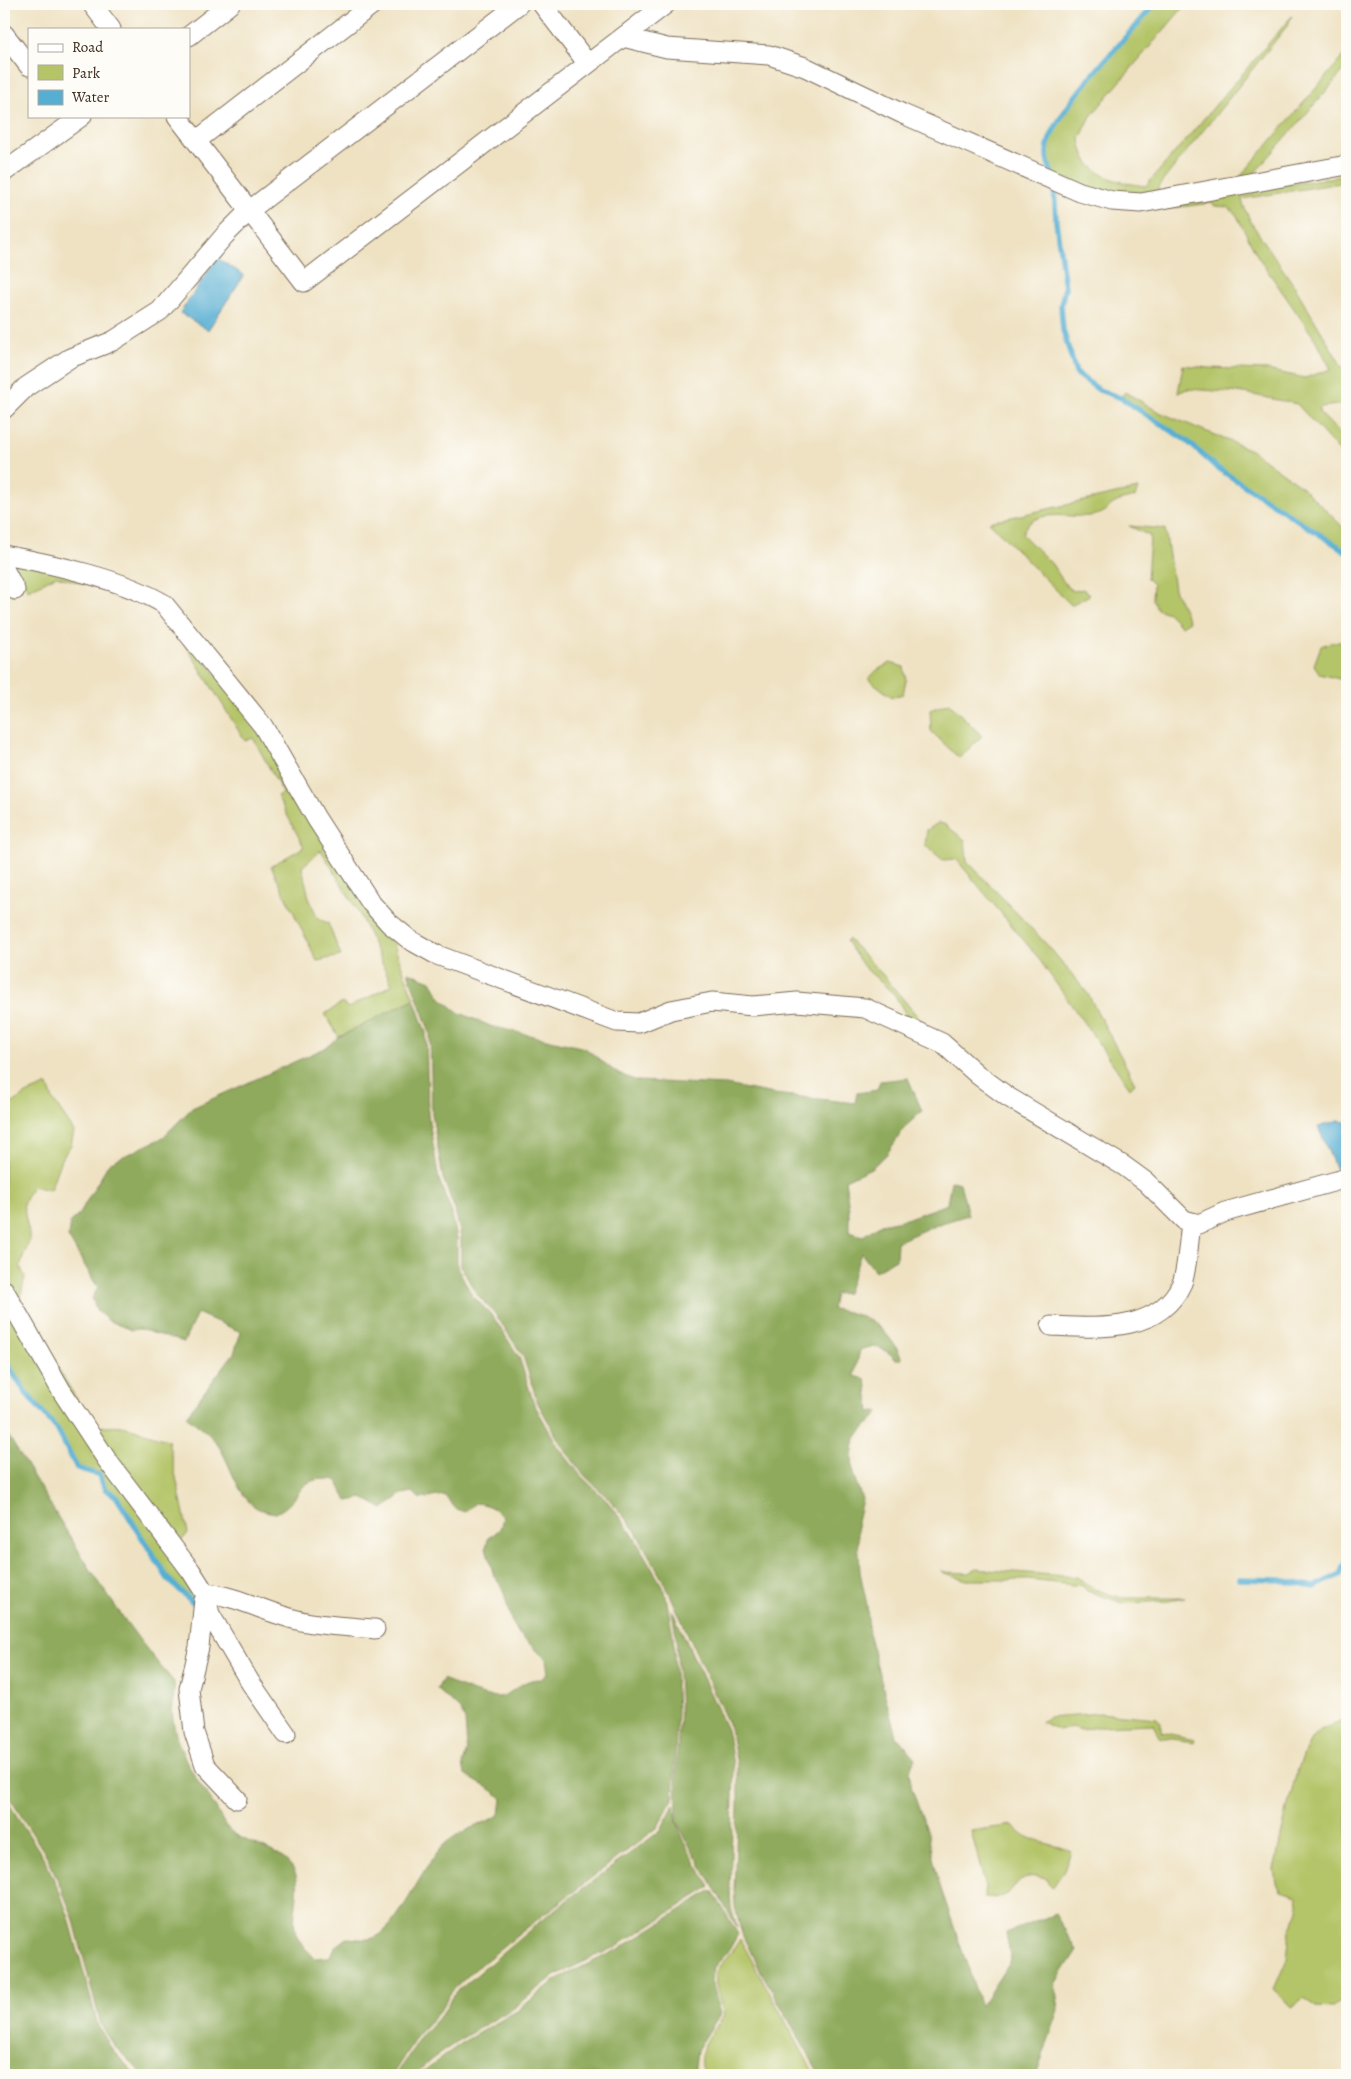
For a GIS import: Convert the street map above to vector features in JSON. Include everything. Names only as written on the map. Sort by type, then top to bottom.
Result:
[{"type":"street","points":[[92,4],[110,28]]},
{"type":"street","points":[[196,141],[373,4]]},
{"type":"street","points":[[4,409],[26,387],[70,358],[112,341],[160,311],[225,235],[250,210],[519,4]]},
{"type":"street","points":[[542,4],[588,64]]},
{"type":"street","points":[[179,118],[304,282],[666,4]]},
{"type":"street","points":[[190,35],[218,8]]},
{"type":"street","points":[[4,34],[28,65]]},
{"type":"street","points":[[624,37],[667,48],[769,55],[805,68],[1080,192],[1112,201],[1141,203],[1347,166]]},
{"type":"street","points":[[4,172],[74,118]]},
{"type":"street","points":[[4,555],[49,563],[137,590],[164,604],[263,726],[316,818],[371,903],[389,923],[410,940],[459,964],[617,1022],[639,1023],[671,1010],[712,1002],[744,1006],[797,1002],[865,1008],[942,1043],[978,1075],[1008,1097],[1124,1166],[1146,1182],[1184,1220],[1199,1224],[1225,1212],[1347,1178]]},
{"type":"street","points":[[4,568],[14,590]]},
{"type":"street","points":[[1051,1326],[1102,1329],[1123,1326],[1163,1308],[1182,1283],[1191,1222]]},
{"type":"street","points":[[4,1290],[61,1390],[107,1460],[191,1571],[205,1593],[210,1614],[250,1682],[286,1734]]},
{"type":"street","points":[[205,1593],[222,1594],[255,1608],[306,1622],[375,1629]]},
{"type":"street","points":[[205,1593],[199,1647],[189,1689],[194,1732],[205,1765],[237,1798]]},
{"type":"green space","points":[[1157,4],[1186,4],[1091,116],[1080,139],[1083,151],[1094,169],[1112,179],[1146,186],[1292,16],[1287,26],[1158,187],[1159,193],[1120,197],[1054,176],[1048,154],[1052,138],[1062,119],[1094,76]]},
{"type":"green space","points":[[1347,52],[1347,67],[1253,175],[1240,177]]},
{"type":"green space","points":[[1347,175],[1347,182],[1242,199],[1250,221],[1295,287],[1347,375],[1347,404],[1320,407],[1319,412],[1347,441],[1347,460],[1297,404],[1244,393],[1187,389],[1178,393],[1183,365],[1267,370],[1305,378],[1331,369],[1315,339],[1258,257],[1236,214],[1228,207],[1215,206],[1211,203],[1165,209],[1164,205]]},
{"type":"green space","points":[[1125,392],[1159,412],[1251,450],[1301,486],[1347,531],[1347,551],[1216,466],[1187,440],[1153,420],[1121,397]]},
{"type":"green space","points":[[1138,489],[1135,497],[1115,503],[1104,512],[1094,515],[1037,518],[1028,524],[1022,534],[1051,563],[1068,588],[1074,591],[1083,589],[1090,595],[1071,605],[989,522]]},
{"type":"green space","points":[[1129,526],[1165,529],[1174,589],[1189,621],[1181,626],[1168,613],[1157,609],[1152,599],[1153,584],[1147,579],[1150,536]]},
{"type":"green space","points":[[11,561],[110,584],[147,598],[162,607],[261,730],[312,818],[380,920],[394,945],[414,999],[339,1037],[325,1014],[342,1003],[348,1008],[392,985],[359,913],[321,850],[302,867],[309,898],[318,919],[328,923],[341,956],[317,961],[271,866],[304,847],[277,796],[283,793],[253,738],[245,741],[183,641],[157,605],[56,576],[28,590]]},
{"type":"green space","points":[[1332,642],[1347,642],[1347,681],[1320,674],[1314,665],[1321,646]]},
{"type":"green space","points":[[890,663],[904,667],[906,680],[903,694],[892,697],[868,679],[877,670]]},
{"type":"green space","points":[[949,703],[982,736],[959,758],[931,731],[930,710]]},
{"type":"green space","points":[[938,823],[944,824],[965,840],[967,861],[1050,948],[1088,994],[1135,1083],[1130,1088],[1036,955],[956,859],[943,860],[925,845],[927,830]]},
{"type":"green space","points":[[848,939],[883,975],[933,1035],[909,1020],[894,994],[864,967],[846,941]]},
{"type":"green space","points":[[408,972],[431,981],[441,998],[458,1012],[490,1026],[585,1048],[617,1073],[637,1081],[726,1085],[774,1094],[855,1103],[857,1093],[877,1090],[880,1081],[908,1078],[922,1111],[906,1126],[886,1155],[871,1168],[845,1180],[849,1209],[849,1232],[863,1236],[881,1224],[906,1219],[947,1204],[951,1181],[960,1183],[968,1215],[935,1225],[897,1242],[896,1259],[875,1271],[861,1253],[847,1293],[835,1294],[832,1309],[855,1314],[874,1324],[890,1338],[902,1359],[895,1359],[888,1352],[879,1348],[865,1348],[860,1350],[854,1376],[866,1379],[870,1412],[880,1412],[855,1438],[852,1456],[853,1474],[862,1499],[857,1521],[860,1572],[867,1605],[869,1636],[896,1736],[916,1758],[909,1772],[912,1790],[927,1830],[939,1883],[981,2006],[1011,1960],[1006,1933],[1055,1914],[1077,1950],[1055,1984],[1059,2010],[1036,2075],[820,2075],[754,1959],[742,1934],[735,1907],[734,1888],[738,1769],[730,1728],[668,1590],[635,1530],[609,1499],[583,1474],[562,1446],[538,1403],[523,1356],[496,1315],[475,1292],[461,1266],[461,1237],[455,1210],[443,1178],[432,1114],[430,1033]]},
{"type":"green space","points":[[414,999],[426,1033],[428,1114],[439,1180],[451,1211],[457,1238],[457,1267],[472,1295],[493,1317],[519,1357],[534,1404],[559,1448],[581,1476],[607,1501],[631,1532],[665,1591],[673,1636],[677,1710],[673,1799],[657,1828],[548,1911],[473,1971],[451,1992],[440,2011],[419,2033],[392,2075],[144,2075],[116,2048],[101,2025],[73,1917],[63,1892],[48,1858],[4,1789],[4,1429],[105,1591],[150,1653],[174,1682],[173,1715],[175,1732],[188,1764],[224,1824],[240,1837],[280,1856],[292,1867],[297,1883],[295,1930],[302,1944],[315,1958],[329,1957],[337,1946],[347,1938],[370,1939],[380,1934],[390,1925],[429,1864],[448,1841],[500,1815],[502,1799],[494,1791],[465,1774],[463,1764],[467,1750],[465,1720],[460,1710],[437,1689],[443,1679],[473,1692],[497,1697],[503,1696],[529,1681],[541,1679],[548,1673],[546,1659],[519,1634],[511,1620],[503,1589],[494,1576],[486,1547],[488,1539],[500,1529],[503,1518],[494,1509],[475,1503],[465,1512],[456,1509],[444,1495],[420,1499],[413,1492],[402,1494],[383,1509],[363,1498],[347,1501],[337,1480],[323,1479],[306,1484],[292,1501],[276,1513],[257,1508],[244,1496],[215,1441],[186,1416],[234,1353],[241,1332],[197,1313],[184,1342],[139,1329],[131,1330],[109,1321],[97,1311],[92,1298],[98,1288],[68,1237],[70,1222],[78,1216],[109,1163],[162,1138],[192,1108],[325,1048],[339,1037]]},
{"type":"green space","points":[[48,1085],[53,1100],[74,1131],[71,1145],[61,1159],[50,1190],[32,1186],[23,1204],[30,1239],[20,1266],[25,1277],[19,1303],[94,1428],[124,1426],[168,1440],[188,1533],[178,1545],[173,1544],[166,1538],[86,1423],[4,1282],[4,1109],[26,1094]]},
{"type":"green space","points":[[4,1297],[203,1594],[201,1619],[193,1601],[169,1578],[117,1495],[106,1488],[100,1473],[78,1467],[58,1428],[27,1392],[4,1356]]},
{"type":"green space","points":[[976,1569],[1077,1577],[1094,1589],[1122,1598],[1185,1598],[1169,1601],[1123,1603],[1087,1591],[1083,1586],[1028,1580],[967,1580],[941,1572],[968,1573]]},
{"type":"green space","points":[[672,1610],[727,1730],[734,1769],[731,1908],[737,1927],[677,1821],[676,1772],[680,1710],[676,1635]]},
{"type":"green space","points":[[1100,1713],[1157,1718],[1161,1723],[1161,1732],[1195,1739],[1194,1742],[1159,1737],[1153,1724],[1102,1726],[1081,1730],[1072,1727],[1059,1730],[1041,1722],[1049,1717]]},
{"type":"green space","points":[[1347,1718],[1347,1999],[1342,1998],[1333,2008],[1317,2007],[1304,1998],[1291,2007],[1274,1989],[1287,1959],[1290,1931],[1299,1910],[1297,1896],[1280,1891],[1276,1883],[1274,1869],[1290,1795],[1303,1756],[1319,1731]]},
{"type":"green space","points":[[4,1796],[45,1860],[60,1893],[69,1918],[98,2026],[113,2051],[136,2075],[4,2075],[4,1958],[10,1932],[4,1910]]},
{"type":"green space","points":[[674,1805],[683,1838],[710,1887],[619,1945],[554,1976],[514,2008],[464,2037],[432,2059],[414,2075],[396,2075],[422,2035],[443,2013],[453,1995],[550,1913],[660,1831]]},
{"type":"green space","points":[[1013,1825],[1018,1831],[1031,1839],[1071,1851],[1064,1871],[1052,1888],[1047,1878],[1027,1877],[1017,1883],[1006,1894],[998,1897],[984,1897],[985,1884],[971,1831]]},
{"type":"green space","points":[[712,1890],[738,1934],[729,1950],[714,1967],[712,1980],[720,2014],[697,2050],[694,2075],[418,2075],[466,2040],[517,2011],[557,1979],[621,1948]]},
{"type":"green space","points":[[740,1939],[815,2075],[705,2075],[701,2067],[702,2052],[709,2036],[724,2015],[716,1985],[716,1973]]},
{"type":"water","points":[[217,258],[244,275],[208,330],[180,313]]},
{"type":"water","points":[[1339,1121],[1347,1122],[1347,1175],[1339,1177],[1318,1127]]},
{"type":"waterway","points":[[1053,176],[1047,154],[1050,138],[1060,119],[1092,76],[1155,4]]},
{"type":"waterway","points":[[1054,185],[1056,221],[1065,288],[1061,305],[1063,330],[1076,373],[1099,390],[1121,398],[1187,441],[1216,467],[1347,552]]},
{"type":"waterway","points":[[4,1359],[26,1393],[57,1429],[77,1468],[99,1475],[105,1489],[116,1496],[168,1579],[192,1602]]},
{"type":"waterway","points":[[1239,1579],[1280,1580],[1314,1587],[1341,1574],[1347,1560]]}]
